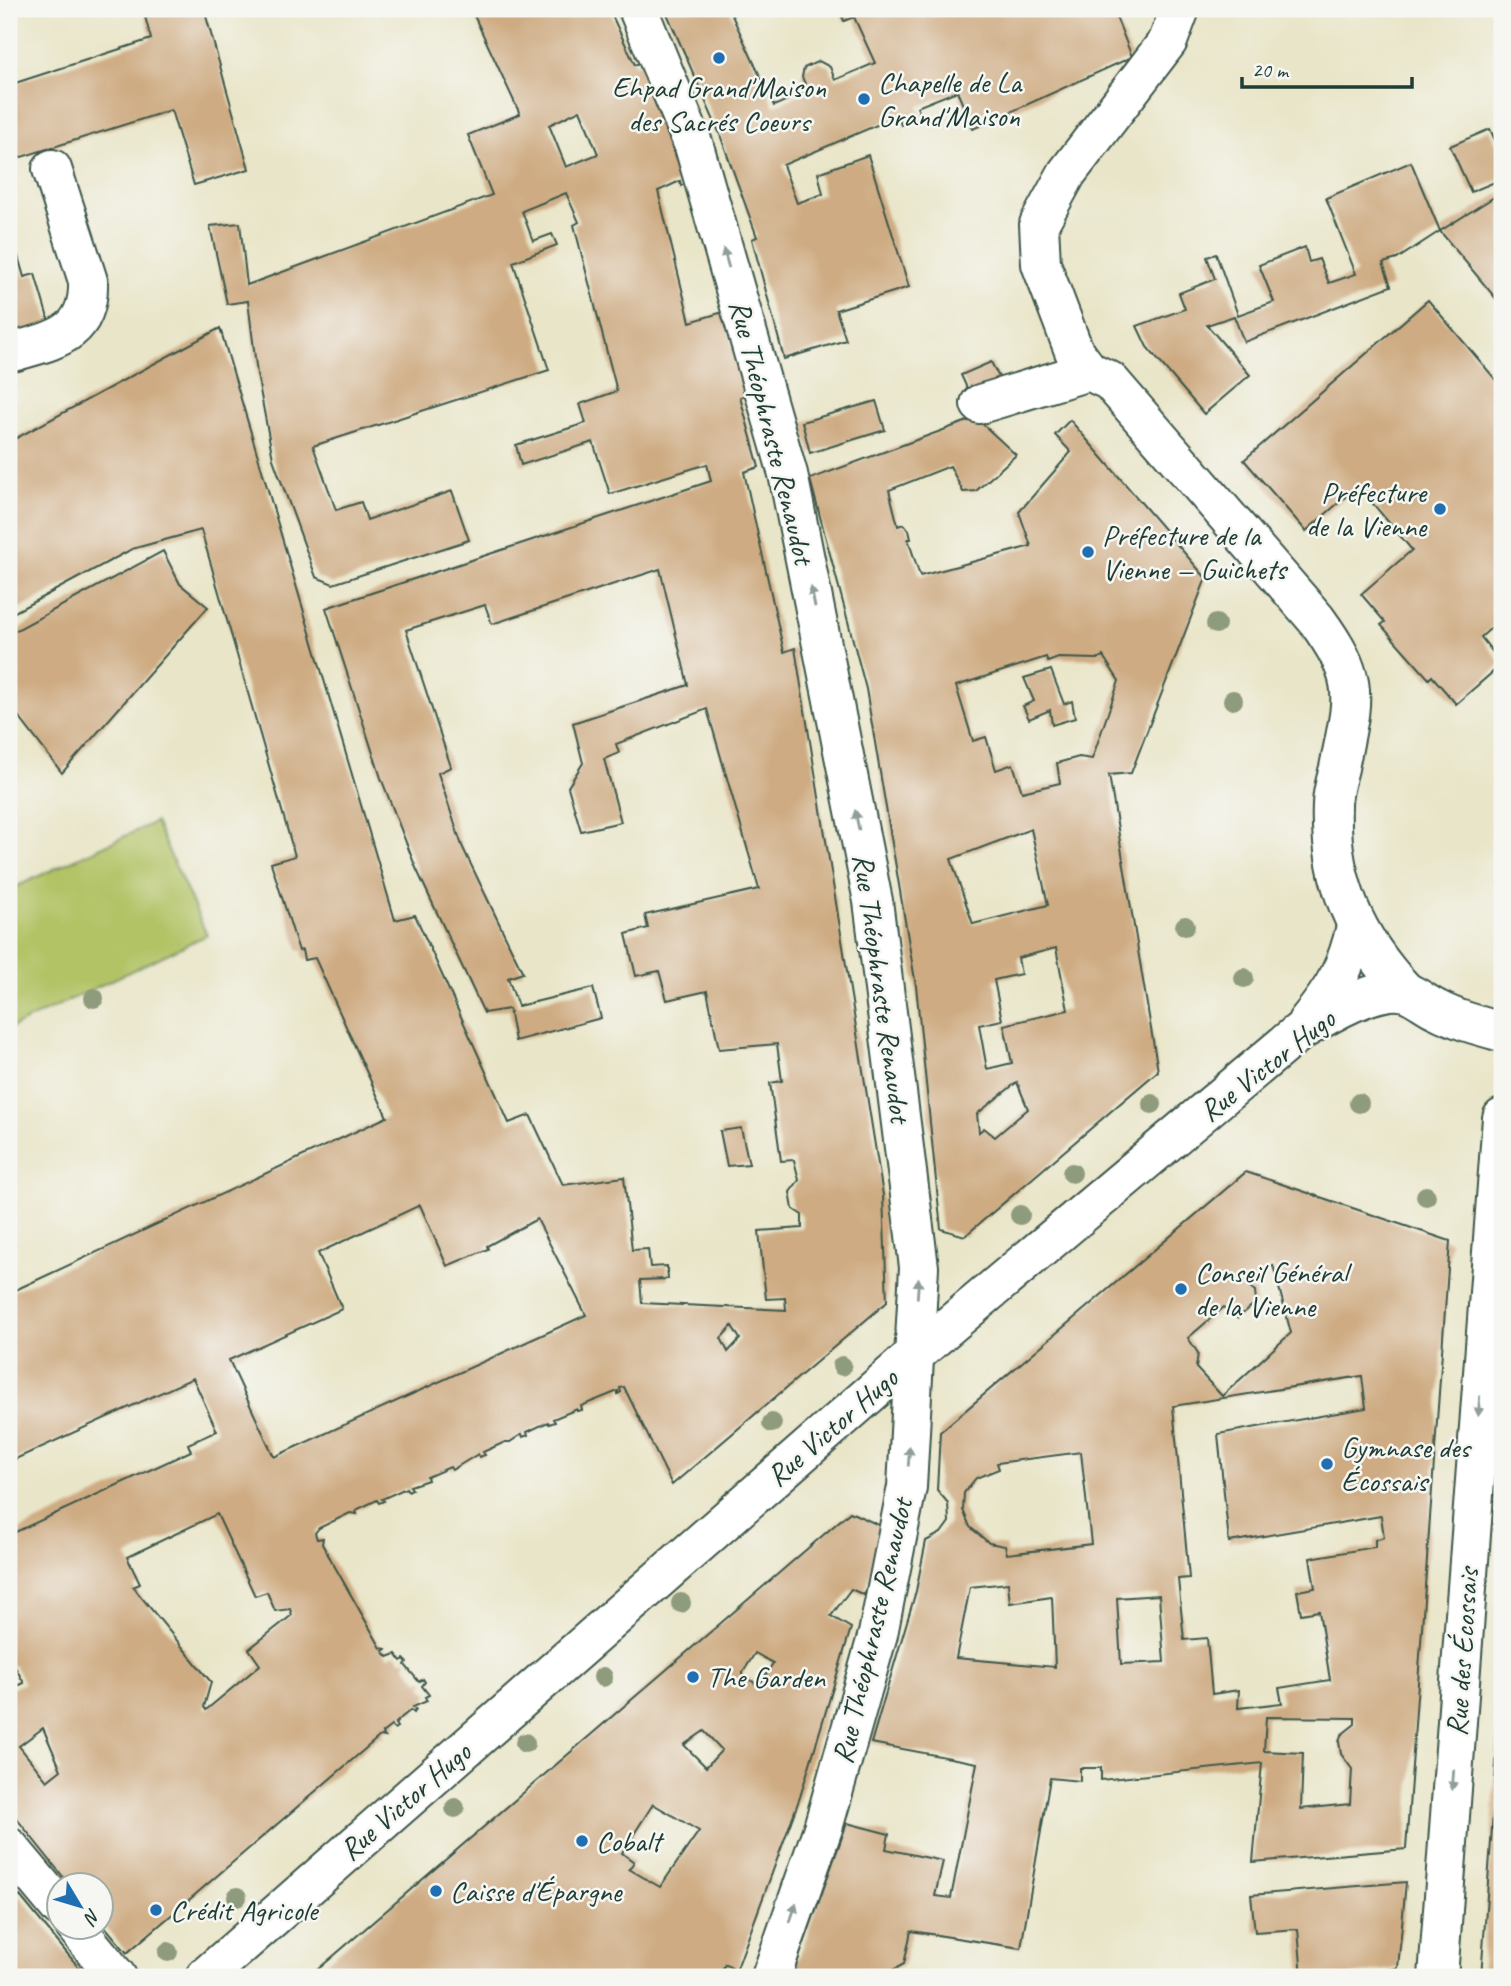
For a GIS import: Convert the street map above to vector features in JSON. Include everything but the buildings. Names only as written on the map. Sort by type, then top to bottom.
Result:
[{"type":"street","name":"Rue Théophraste Renaudot","points":[[638,9],[694,146],[794,501],[873,901],[919,1267],[907,1487],[878,1634],[822,1828],[771,1977]]},
{"type":"street","points":[[1180,9],[1168,41],[1067,173],[1040,223],[1041,264],[1074,351],[1089,372],[1110,381],[1316,619],[1336,646],[1349,674],[1352,709],[1332,803],[1334,850],[1343,892],[1356,926],[1378,963],[1406,992],[1437,1010],[1473,1025],[1502,1032]]},
{"type":"street","points":[[9,353],[58,338],[72,330],[83,316],[88,298],[88,281],[52,169]]},
{"type":"street","points":[[980,404],[1089,372]]},
{"type":"street","points":[[1299,1032],[1328,997],[1348,962],[1356,926]]},
{"type":"street","name":"Rue Victor Hugo","points":[[211,1976],[913,1356],[1299,1032],[1339,1007],[1375,995],[1406,992]]},
{"type":"street","name":"Rue des Écossais","points":[[1438,1977],[1502,1118]]},
{"type":"street","points":[[9,1847],[46,1891]]},
{"type":"street","points":[[86,1940],[117,1977]]},
{"type":"green space","points":[[155,822],[207,935],[11,1028],[9,890]]},
{"type":"place","name":"Ehpad Grand'Maison des Sacrés Coeurs","points":[[719,58]]},
{"type":"place","name":"Chapelle de La Grand'Maison","points":[[864,99]]},
{"type":"place","name":"Préfecture de la Vienne","points":[[1440,509]]},
{"type":"place","name":"Préfecture de la Vienne — Guichets","points":[[1088,552]]},
{"type":"place","name":"Conseil Général de la Vienne","points":[[1181,1289]]},
{"type":"place","name":"Gymnase des Écossais","points":[[1327,1464]]},
{"type":"place","name":"The Garden","points":[[693,1677]]},
{"type":"place","name":"Cobalt","points":[[582,1841]]},
{"type":"place","name":"Caisse d'Épargne","points":[[436,1891]]},
{"type":"place","name":"Crédit Agricole","points":[[156,1910]]}]
